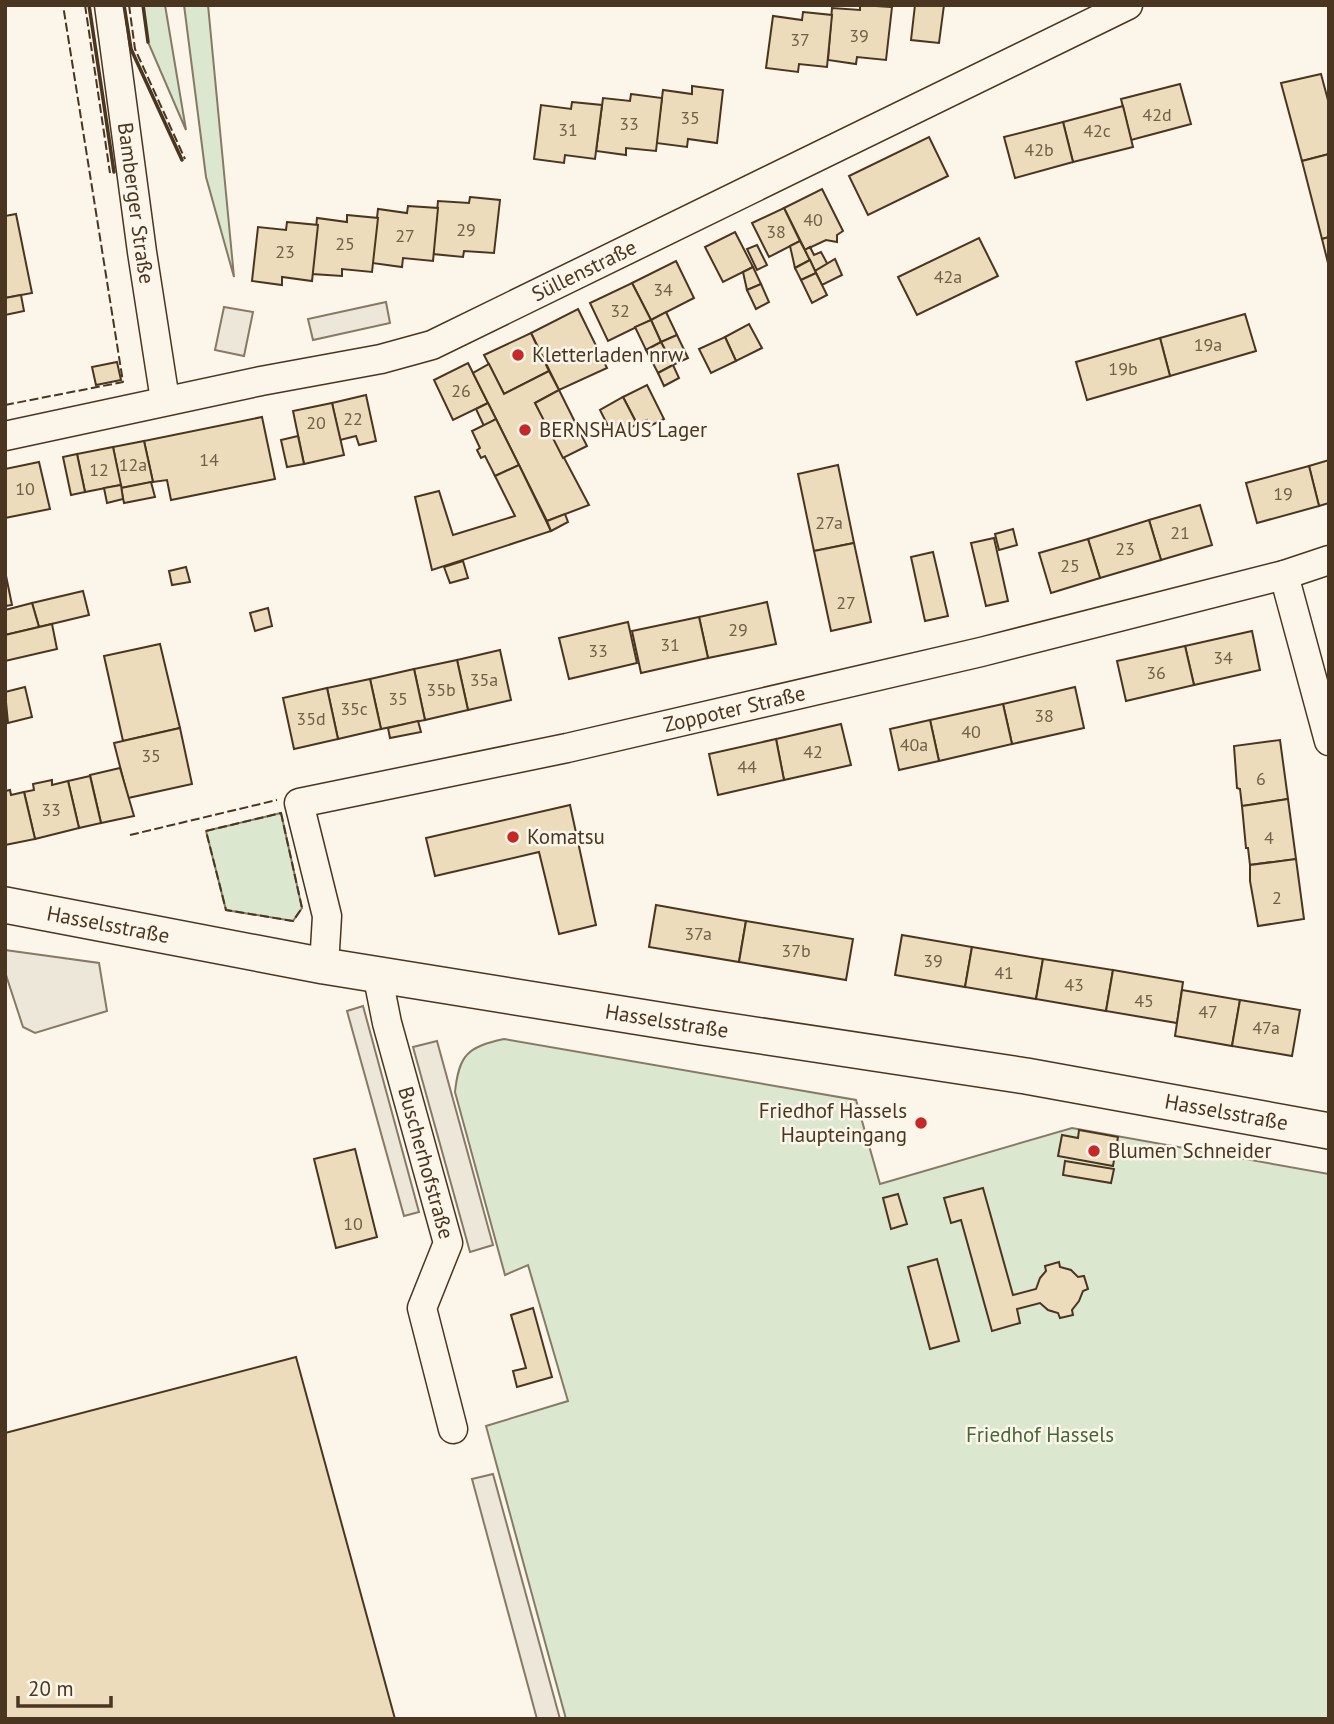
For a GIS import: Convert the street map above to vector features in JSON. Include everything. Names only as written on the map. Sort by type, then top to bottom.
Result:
[{"type":"street","name":"Bamberger Straße","points":[[109,5],[164,400]]},
{"type":"street","name":"Süllenstraße","points":[[5,436],[164,400],[381,359],[432,345],[1128,5]]},
{"type":"street","name":"Zoppoter Straße","points":[[324,966],[327,916],[299,803],[567,748],[1005,646],[1284,575],[1329,561]]},
{"type":"street","points":[[1284,575],[1329,741]]},
{"type":"street","name":"Hasselsstraße","points":[[5,905],[324,966],[1026,1076],[1328,1129]]},
{"type":"street","name":"Buscherhofstraße","points":[[377,974],[387,1023],[449,1242],[422,1308],[453,1429]]},
{"type":"green space","points":[[143,5],[165,5],[186,130],[148,42]]},
{"type":"green space","points":[[184,5],[208,5],[234,277],[206,177]]},
{"type":"green space","points":[[281,813],[302,908],[293,921],[226,910],[206,831]]},
{"type":"green space","name":"Friedhof Hassels","points":[[504,1039],[856,1100],[880,1184],[1072,1128],[1329,1174],[1329,1719],[566,1719],[486,1426],[568,1401],[528,1265],[505,1275],[455,1092],[459,1069],[467,1055],[481,1045]]},
{"type":"shaded area","points":[[386,302],[390,323],[313,340],[308,319]]},
{"type":"shaded area","points":[[224,307],[253,312],[244,356],[215,350]]},
{"type":"shaded area","points":[[5,950],[99,963],[107,1011],[35,1033],[23,1027],[5,972]]},
{"type":"shaded area","points":[[363,1006],[419,1212],[404,1216],[347,1011]]},
{"type":"shaded area","points":[[437,1041],[493,1245],[470,1252],[413,1047]]},
{"type":"shaded area","points":[[493,1474],[560,1719],[537,1719],[472,1479]]},
{"type":"building","points":[[860,5],[892,7],[886,60],[857,57],[856,64],[828,60],[832,8],[860,10]]},
{"type":"building","points":[[915,5],[944,5],[939,43],[911,40]]},
{"type":"building","points":[[803,12],[832,15],[827,67],[799,64],[798,72],[766,68],[773,16],[802,20]]},
{"type":"building","points":[[1321,74],[1329,104],[1329,154],[1302,161],[1281,83]]},
{"type":"building","points":[[1180,84],[1191,124],[1131,140],[1121,99]]},
{"type":"building","points":[[692,86],[723,90],[717,143],[688,139],[687,147],[656,143],[663,90],[692,94]]},
{"type":"building","points":[[631,94],[662,98],[656,151],[626,148],[626,155],[596,151],[603,98],[630,101]]},
{"type":"building","points":[[572,102],[602,105],[595,159],[565,155],[564,163],[534,159],[541,105],[571,109]]},
{"type":"building","points":[[1123,106],[1133,147],[1073,162],[1063,122]]},
{"type":"building","points":[[1063,122],[1073,162],[1015,178],[1004,137]]},
{"type":"building","points":[[929,137],[948,176],[868,215],[849,176]]},
{"type":"building","points":[[1329,154],[1329,237],[1322,239],[1302,161]]},
{"type":"building","points":[[822,189],[843,231],[837,235],[837,242],[826,240],[805,250],[784,208]]},
{"type":"building","points":[[470,197],[500,200],[494,253],[464,251],[463,257],[433,254],[438,201],[469,203]]},
{"type":"building","points":[[408,206],[438,208],[433,261],[403,258],[402,267],[372,263],[378,209],[407,213]]},
{"type":"building","points":[[784,208],[800,241],[769,257],[752,223]]},
{"type":"building","points":[[16,214],[32,293],[5,298],[5,216]]},
{"type":"building","points":[[347,215],[378,218],[372,272],[342,269],[342,276],[312,274],[317,218],[347,222]]},
{"type":"building","points":[[287,222],[318,225],[312,281],[282,277],[282,285],[252,281],[258,227],[286,230]]},
{"type":"building","points":[[735,232],[753,267],[723,282],[705,247]]},
{"type":"building","points":[[1329,237],[1329,267],[1322,239]]},
{"type":"building","points":[[979,238],[998,276],[917,315],[898,277]]},
{"type":"building","points":[[800,241],[810,260],[795,268],[790,246]]},
{"type":"building","points":[[757,245],[767,265],[757,270],[747,249]]},
{"type":"building","points":[[810,247],[814,255],[821,252],[828,265],[815,271],[805,250]]},
{"type":"building","points":[[835,259],[842,275],[822,285],[815,271]]},
{"type":"building","points":[[810,260],[816,273],[801,280],[795,268]]},
{"type":"building","points":[[676,261],[694,298],[651,320],[632,283]]},
{"type":"building","points":[[753,267],[761,284],[747,290],[743,272]]},
{"type":"building","points":[[816,273],[827,295],[812,303],[801,280]]},
{"type":"building","points":[[632,283],[651,320],[608,341],[590,303]]},
{"type":"building","points":[[761,284],[769,302],[756,309],[747,290]]},
{"type":"building","points":[[21,295],[24,311],[5,315],[5,298]]},
{"type":"building","points":[[578,309],[607,368],[559,390],[531,333]]},
{"type":"building","points":[[666,312],[677,335],[661,342],[651,320]]},
{"type":"building","points":[[1245,314],[1256,351],[1170,376],[1160,338]]},
{"type":"building","points":[[651,320],[661,342],[646,350],[635,327]]},
{"type":"building","points":[[749,324],[762,348],[736,361],[725,337]]},
{"type":"building","points":[[531,333],[549,371],[504,394],[484,355]]},
{"type":"building","points":[[677,335],[688,358],[673,365],[661,342]]},
{"type":"building","points":[[725,337],[736,361],[711,373],[699,349]]},
{"type":"building","points":[[1160,338],[1170,376],[1087,400],[1076,362]]},
{"type":"building","points":[[661,342],[673,365],[658,373],[646,350]]},
{"type":"building","points":[[117,362],[121,380],[96,385],[92,367]]},
{"type":"building","points":[[468,363],[488,403],[453,420],[434,380]]},
{"type":"building","name":"BERNSHAUS Lager","points":[[489,364],[504,394],[549,371],[559,390],[535,403],[589,505],[547,521],[473,373]]},
{"type":"building","points":[[673,365],[679,378],[664,386],[658,373]]},
{"type":"building","points":[[647,385],[664,419],[650,426],[647,420],[637,424],[623,397]]},
{"type":"building","points":[[559,390],[587,446],[563,458],[535,403]]},
{"type":"building","points":[[366,395],[376,441],[359,445],[356,436],[340,440],[332,403]]},
{"type":"building","points":[[623,397],[637,424],[614,438],[600,410]]},
{"type":"building","points":[[332,403],[344,455],[304,464],[293,411]]},
{"type":"building","points":[[488,403],[496,419],[484,426],[476,409]]},
{"type":"building","points":[[262,417],[275,479],[171,500],[167,480],[153,482],[144,441]]},
{"type":"building","points":[[496,419],[519,465],[495,476],[485,456],[481,458],[477,450],[480,448],[472,431]]},
{"type":"building","points":[[298,436],[304,464],[287,467],[281,440]]},
{"type":"building","points":[[144,441],[153,482],[121,488],[113,447]]},
{"type":"building","points":[[113,447],[121,485],[85,492],[77,454]]},
{"type":"building","points":[[77,454],[85,492],[71,495],[63,457]]},
{"type":"building","points":[[1329,460],[1329,503],[1319,506],[1309,466]]},
{"type":"building","points":[[39,462],[50,509],[5,518],[5,469]]},
{"type":"building","points":[[519,465],[551,531],[432,570],[415,497],[439,491],[453,535],[515,516],[495,476]]},
{"type":"building","points":[[838,465],[854,543],[814,551],[798,474]]},
{"type":"building","points":[[1309,466],[1319,506],[1257,523],[1246,483]]},
{"type":"building","points":[[151,482],[155,497],[124,503],[121,488]]},
{"type":"building","points":[[121,485],[123,499],[107,503],[104,488]]},
{"type":"building","points":[[1200,505],[1212,545],[1161,560],[1149,520]]},
{"type":"building","points":[[565,514],[568,522],[551,531],[547,521]]},
{"type":"building","points":[[1149,520],[1161,560],[1100,578],[1088,539]]},
{"type":"building","points":[[1013,529],[1017,545],[999,550],[995,534]]},
{"type":"building","points":[[994,538],[1008,601],[986,606],[971,543]]},
{"type":"building","points":[[1088,539],[1100,578],[1051,593],[1039,553]]},
{"type":"building","points":[[854,543],[871,622],[831,631],[814,551]]},
{"type":"building","points":[[933,552],[948,616],[925,621],[911,557]]},
{"type":"building","points":[[463,561],[468,578],[450,583],[444,567]]},
{"type":"building","points":[[186,567],[190,582],[172,585],[169,571]]},
{"type":"building","points":[[5,571],[12,605],[5,606]]},
{"type":"building","points":[[83,591],[89,615],[39,627],[32,603]]},
{"type":"building","points":[[767,602],[776,644],[708,658],[699,617]]},
{"type":"building","points":[[32,603],[39,627],[5,635],[5,610]]},
{"type":"building","points":[[268,608],[272,626],[255,631],[250,613]]},
{"type":"building","points":[[699,617],[708,658],[641,673],[632,631]]},
{"type":"building","points":[[628,622],[637,663],[569,679],[559,638]]},
{"type":"building","points":[[52,624],[57,649],[5,661],[5,635]]},
{"type":"building","points":[[1252,631],[1260,670],[1194,685],[1185,646]]},
{"type":"building","points":[[160,644],[180,728],[123,741],[104,656]]},
{"type":"building","points":[[1185,646],[1194,685],[1126,701],[1117,661]]},
{"type":"building","points":[[500,650],[511,700],[468,710],[457,660]]},
{"type":"building","points":[[457,660],[468,710],[425,720],[414,669]]},
{"type":"building","points":[[414,669],[425,720],[381,729],[370,679]]},
{"type":"building","points":[[370,679],[381,729],[338,739],[327,688]]},
{"type":"building","points":[[25,687],[32,717],[8,723],[5,692]]},
{"type":"building","points":[[1075,687],[1084,728],[1012,744],[1003,704]]},
{"type":"building","points":[[327,688],[338,739],[294,749],[283,698]]},
{"type":"building","points":[[1003,704],[1012,744],[939,761],[930,720]]},
{"type":"building","points":[[930,720],[939,761],[899,770],[890,729]]},
{"type":"building","points":[[418,721],[421,732],[390,738],[388,728]]},
{"type":"building","points":[[841,724],[851,765],[784,780],[776,739]]},
{"type":"building","points":[[180,728],[192,784],[128,798],[114,743]]},
{"type":"building","points":[[776,739],[784,780],[718,795],[709,754]]},
{"type":"building","points":[[1280,740],[1288,799],[1242,806],[1240,789],[1237,788],[1234,746]]},
{"type":"building","points":[[120,768],[134,816],[101,823],[90,775]]},
{"type":"building","points":[[90,776],[101,823],[79,828],[68,781]]},
{"type":"building","points":[[52,780],[52,785],[68,781],[79,828],[35,839],[24,792],[34,790],[33,784]]},
{"type":"building","points":[[10,790],[11,795],[24,792],[35,839],[5,845],[5,791]]},
{"type":"building","points":[[1288,799],[1296,859],[1250,865],[1242,806]]},
{"type":"building","points":[[570,805],[596,925],[559,934],[539,852],[435,876],[426,838]]},
{"type":"building","points":[[1296,859],[1304,919],[1258,926],[1250,865]]},
{"type":"building","points":[[656,905],[746,921],[739,962],[649,947]]},
{"type":"building","points":[[746,921],[853,939],[846,980],[739,962]]},
{"type":"building","points":[[902,935],[972,947],[965,987],[895,975]]},
{"type":"building","points":[[972,947],[1043,959],[1036,999],[965,987]]},
{"type":"building","points":[[1043,959],[1113,970],[1106,1011],[1036,999]]},
{"type":"building","points":[[1113,970],[1183,982],[1177,1023],[1106,1011]]},
{"type":"building","points":[[1182,990],[1240,1000],[1232,1046],[1175,1036]]},
{"type":"building","points":[[1240,1000],[1300,1010],[1292,1056],[1232,1046]]},
{"type":"building","points":[[1079,1130],[1118,1137],[1113,1166],[1058,1156],[1062,1135],[1078,1138]]},
{"type":"building","points":[[355,1149],[377,1237],[336,1248],[314,1159]]},
{"type":"building","points":[[1065,1161],[1114,1169],[1111,1183],[1063,1175]]},
{"type":"building","points":[[983,1188],[1013,1295],[1036,1289],[1046,1271],[1045,1266],[1059,1262],[1060,1267],[1071,1270],[1078,1277],[1084,1276],[1088,1289],[1083,1291],[1072,1310],[1073,1315],[1060,1318],[1058,1313],[1048,1310],[1040,1303],[1017,1309],[1020,1323],[992,1331],[961,1220],[951,1223],[944,1198]]},
{"type":"building","points":[[898,1194],[907,1224],[891,1229],[883,1198]]},
{"type":"building","points":[[937,1259],[959,1341],[930,1349],[908,1267]]},
{"type":"building","points":[[533,1308],[552,1377],[517,1387],[513,1371],[526,1368],[511,1315]]},
{"type":"building","points":[[296,1357],[395,1719],[5,1719],[5,1433]]},
{"type":"fence","points":[[5,405],[123,382],[63,5]]},
{"type":"fence","points":[[85,5],[110,173]]},
{"type":"fence","points":[[129,5],[135,49],[185,159]]},
{"type":"fence","points":[[130,835],[277,800]]},
{"type":"fence","points":[[281,813],[302,908],[293,921],[226,910],[206,831],[281,813]]},
{"type":"wall","points":[[89,5],[114,172]]},
{"type":"wall","points":[[124,5],[131,49],[182,160]]},
{"type":"wall","points":[[143,5],[148,42]]},
{"type":"place","name":"Kletterladen nrw","points":[[518,355]]},
{"type":"place","name":"BERNSHAUS Lager","points":[[525,430]]},
{"type":"place","name":"Komatsu","points":[[513,837]]},
{"type":"place","name":"Friedhof Hassels Haupteingang","points":[[921,1123]]},
{"type":"place","name":"Blumen Schneider","points":[[1094,1151]]}]
